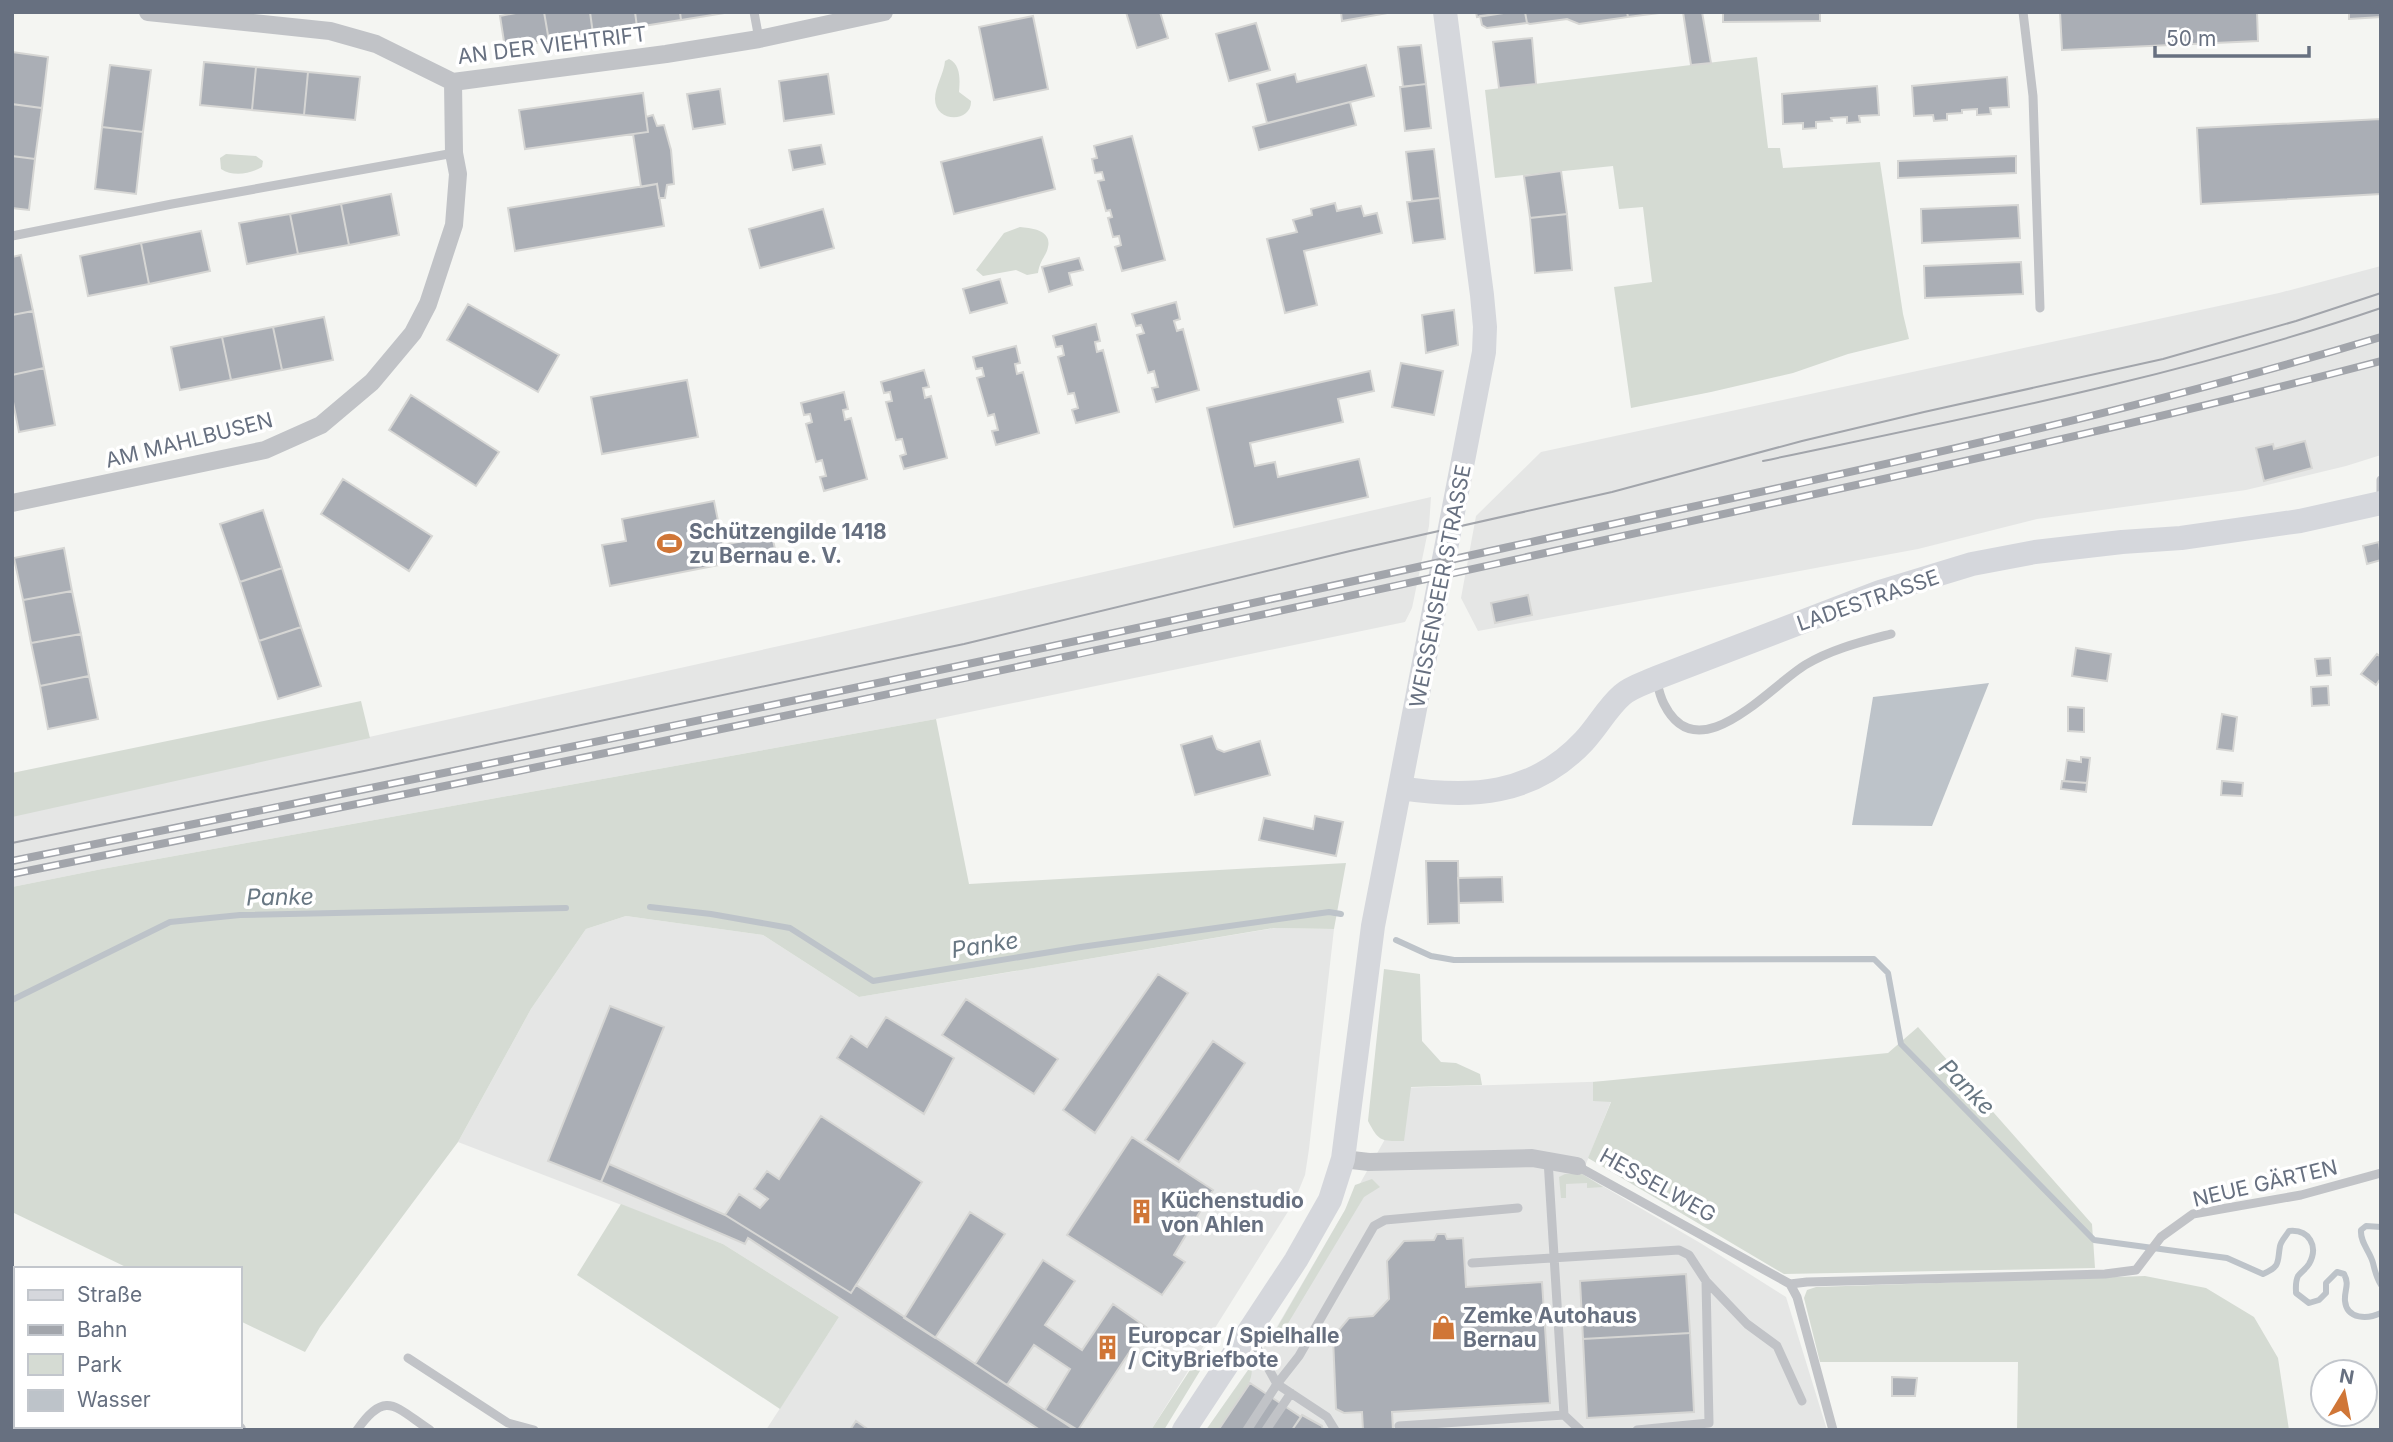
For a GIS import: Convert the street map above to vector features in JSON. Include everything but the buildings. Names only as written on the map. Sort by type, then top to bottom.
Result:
[{"type":"main road","name":"WEISSENSEER STRASSE","points":[[1184,1430],[1296,1260],[1330,1200],[1343,1159],[1373,926],[1375,891],[1400,788],[1484,352],[1482,295],[1445,12]]},
{"type":"main road","name":"LADESTRASSE","points":[[1400,788],[1460,794],[1495,791],[1528,782],[1560,764],[1585,740],[1624,693],[1656,678],[1880,592],[1972,564],[2035,552],[2122,541],[2181,538],[2300,521],[2381,501]]},
{"type":"street","name":"AN DER VIEHTRIFT","points":[[148,12],[203,15],[330,31],[376,44],[453,82],[759,39],[853,16],[884,12]]},
{"type":"street","name":"AM MAHLBUSEN","points":[[12,503],[265,450],[321,425],[372,382],[413,333],[428,304],[454,225],[458,184],[454,153],[453,82]]},
{"type":"street","name":"HESSELWEG","points":[[1343,1159],[1369,1162],[1532,1158],[1577,1166]]},
{"type":"lane","points":[[754,12],[759,39]]},
{"type":"lane","points":[[2024,12],[2033,96],[2040,308]]},
{"type":"lane","points":[[12,236],[454,153]]},
{"type":"lane","points":[[2381,481],[2381,501]]},
{"type":"lane","points":[[1656,678],[1664,705],[1677,721],[1692,731],[1708,731],[1730,722],[1804,666],[1838,649],[1891,634]]},
{"type":"lane","points":[[1548,1160],[1564,1415],[1580,1430]]},
{"type":"lane","name":"HESSELWEG","points":[[1577,1166],[1790,1284]]},
{"type":"lane","name":"NEUE GÄRTEN","points":[[1790,1284],[2105,1274],[2136,1270],[2161,1237],[2193,1214],[2301,1195],[2381,1173]]},
{"type":"lane","points":[[1247,1430],[1299,1356],[1374,1226],[1385,1220],[1518,1208]]},
{"type":"lane","points":[[1472,1263],[1679,1250],[1689,1255],[1706,1282],[1747,1324],[1777,1346],[1802,1401]]},
{"type":"lane","points":[[1637,1430],[1709,1423],[1706,1282]]},
{"type":"lane","points":[[1790,1284],[1797,1297],[1833,1430]]},
{"type":"lane","points":[[1249,1332],[1277,1384],[1328,1417],[1335,1430]]},
{"type":"lane","points":[[408,1357],[508,1423],[534,1430]]},
{"type":"lane","points":[[1266,1430],[1291,1393]]},
{"type":"lane","points":[[357,1430],[376,1407],[383,1405],[393,1406],[430,1430]]},
{"type":"lane","points":[[1399,1426],[1564,1415]]},
{"type":"shaded area","points":[[2381,266],[2381,455],[2246,490],[2037,519],[1918,549],[1478,631],[1461,598],[1476,516],[1541,452],[2279,293]]},
{"type":"shaded area","points":[[1431,497],[1429,526],[1412,608],[1405,622],[936,719],[12,887],[12,816],[820,637]]},
{"type":"shaded area","points":[[626,916],[763,935],[859,997],[1275,928],[1334,929],[1305,1175],[1294,1202],[1151,1430],[766,1430],[839,1317],[723,1244],[458,1142],[531,1009],[586,929]]},
{"type":"shaded area","points":[[1619,1081],[1582,1174],[1786,1297],[1827,1430],[1206,1430],[1271,1337],[1384,1141],[1396,1088]]},
{"type":"green space","points":[[1757,57],[1768,148],[1780,148],[1783,168],[1880,162],[1909,339],[1848,354],[1793,373],[1631,408],[1614,287],[1652,282],[1643,207],[1619,209],[1613,166],[1495,178],[1485,90]]},
{"type":"green space","points":[[949,59],[958,69],[959,92],[971,101],[966,113],[953,117],[941,113],[935,99],[945,61]]},
{"type":"green space","points":[[226,154],[256,156],[263,161],[262,167],[242,174],[231,173],[221,169],[220,158]]},
{"type":"green space","points":[[1020,227],[1040,231],[1047,237],[1048,247],[1038,273],[1027,275],[1016,270],[983,276],[976,270],[1004,233]]},
{"type":"green space","points":[[361,701],[370,738],[12,817],[12,773]]},
{"type":"green space","points":[[936,719],[969,884],[1346,863],[1334,929],[1274,928],[859,997],[763,935],[626,916],[586,929],[531,1009],[458,1142],[320,1327],[305,1352],[242,1322],[242,1267],[126,1267],[14,1213],[12,1215],[12,887]]},
{"type":"green space","points":[[1384,969],[1420,974],[1422,1041],[1441,1062],[1456,1063],[1480,1074],[1482,1085],[1411,1087],[1404,1141],[1390,1141],[1378,1137],[1368,1121]]},
{"type":"green space","points":[[1918,1027],[2092,1224],[2095,1268],[1784,1274],[1588,1158],[1611,1102],[1593,1101],[1593,1082],[1888,1053]]},
{"type":"green space","points":[[1565,1174],[1582,1174],[1603,1187],[1587,1188],[1587,1183],[1566,1184],[1566,1198],[1561,1198],[1559,1177]]},
{"type":"green space","points":[[1372,1179],[1380,1187],[1364,1197],[1278,1340],[1277,1328],[1345,1210],[1355,1185]]},
{"type":"green space","points":[[621,1204],[723,1244],[839,1317],[780,1409],[577,1275]]},
{"type":"green space","points":[[2145,1276],[2206,1288],[2254,1317],[2278,1358],[2289,1430],[2017,1430],[2018,1362],[1820,1362],[1804,1298],[1807,1290],[1816,1287]]},
{"type":"green space","points":[[1203,1350],[1206,1361],[1164,1430],[1151,1430]]},
{"type":"green space","points":[[1251,1366],[1250,1381],[1235,1407],[1219,1429],[1206,1430]]},
{"type":"water","points":[[1989,683],[1932,826],[1852,825],[1873,697]]},
{"type":"waterway","name":"Panke","points":[[650,907],[711,914],[790,928],[873,981],[1081,947],[1329,912],[1341,914]]},
{"type":"waterway","name":"Panke","points":[[12,1000],[170,922],[240,915],[566,908]]},
{"type":"waterway","name":"Panke","points":[[1396,940],[1431,956],[1454,960],[1874,959],[1888,973],[1901,1044],[2094,1240],[2227,1258],[2263,1274],[2275,1266],[2281,1244],[2289,1231],[2296,1231],[2307,1236],[2313,1251],[2309,1264],[2297,1278],[2296,1293],[2309,1303],[2319,1300],[2326,1293],[2326,1283],[2337,1272],[2344,1274],[2346,1278],[2345,1301],[2350,1312],[2364,1317],[2381,1313]]},
{"type":"waterway","name":"Panke","points":[[2381,1227],[2366,1226],[2361,1230],[2362,1239],[2381,1285]]},
{"type":"tram line","points":[[12,843],[964,644],[1350,551],[1612,492],[1802,441],[1924,412],[2163,359],[2296,321],[2381,293]]},
{"type":"tram line","points":[[1763,461],[2152,375],[2305,333],[2381,308]]},
{"type":"railway","points":[[12,861],[945,669],[1834,476],[2164,398],[2381,337]]},
{"type":"railway","points":[[12,874],[1193,630],[2084,434],[2381,361]]},
{"type":"place","name":"Schützengilde 1418 zu Bernau e. V.","points":[[669,543]]},
{"type":"place","name":"Küchenstudio von Ahlen","points":[[1141,1212]]},
{"type":"place","name":"Zemke Autohaus Bernau","points":[[1443,1327]]},
{"type":"place","name":"Europcar / Spielhalle / CityBriefbote","points":[[1108,1347]]}]
